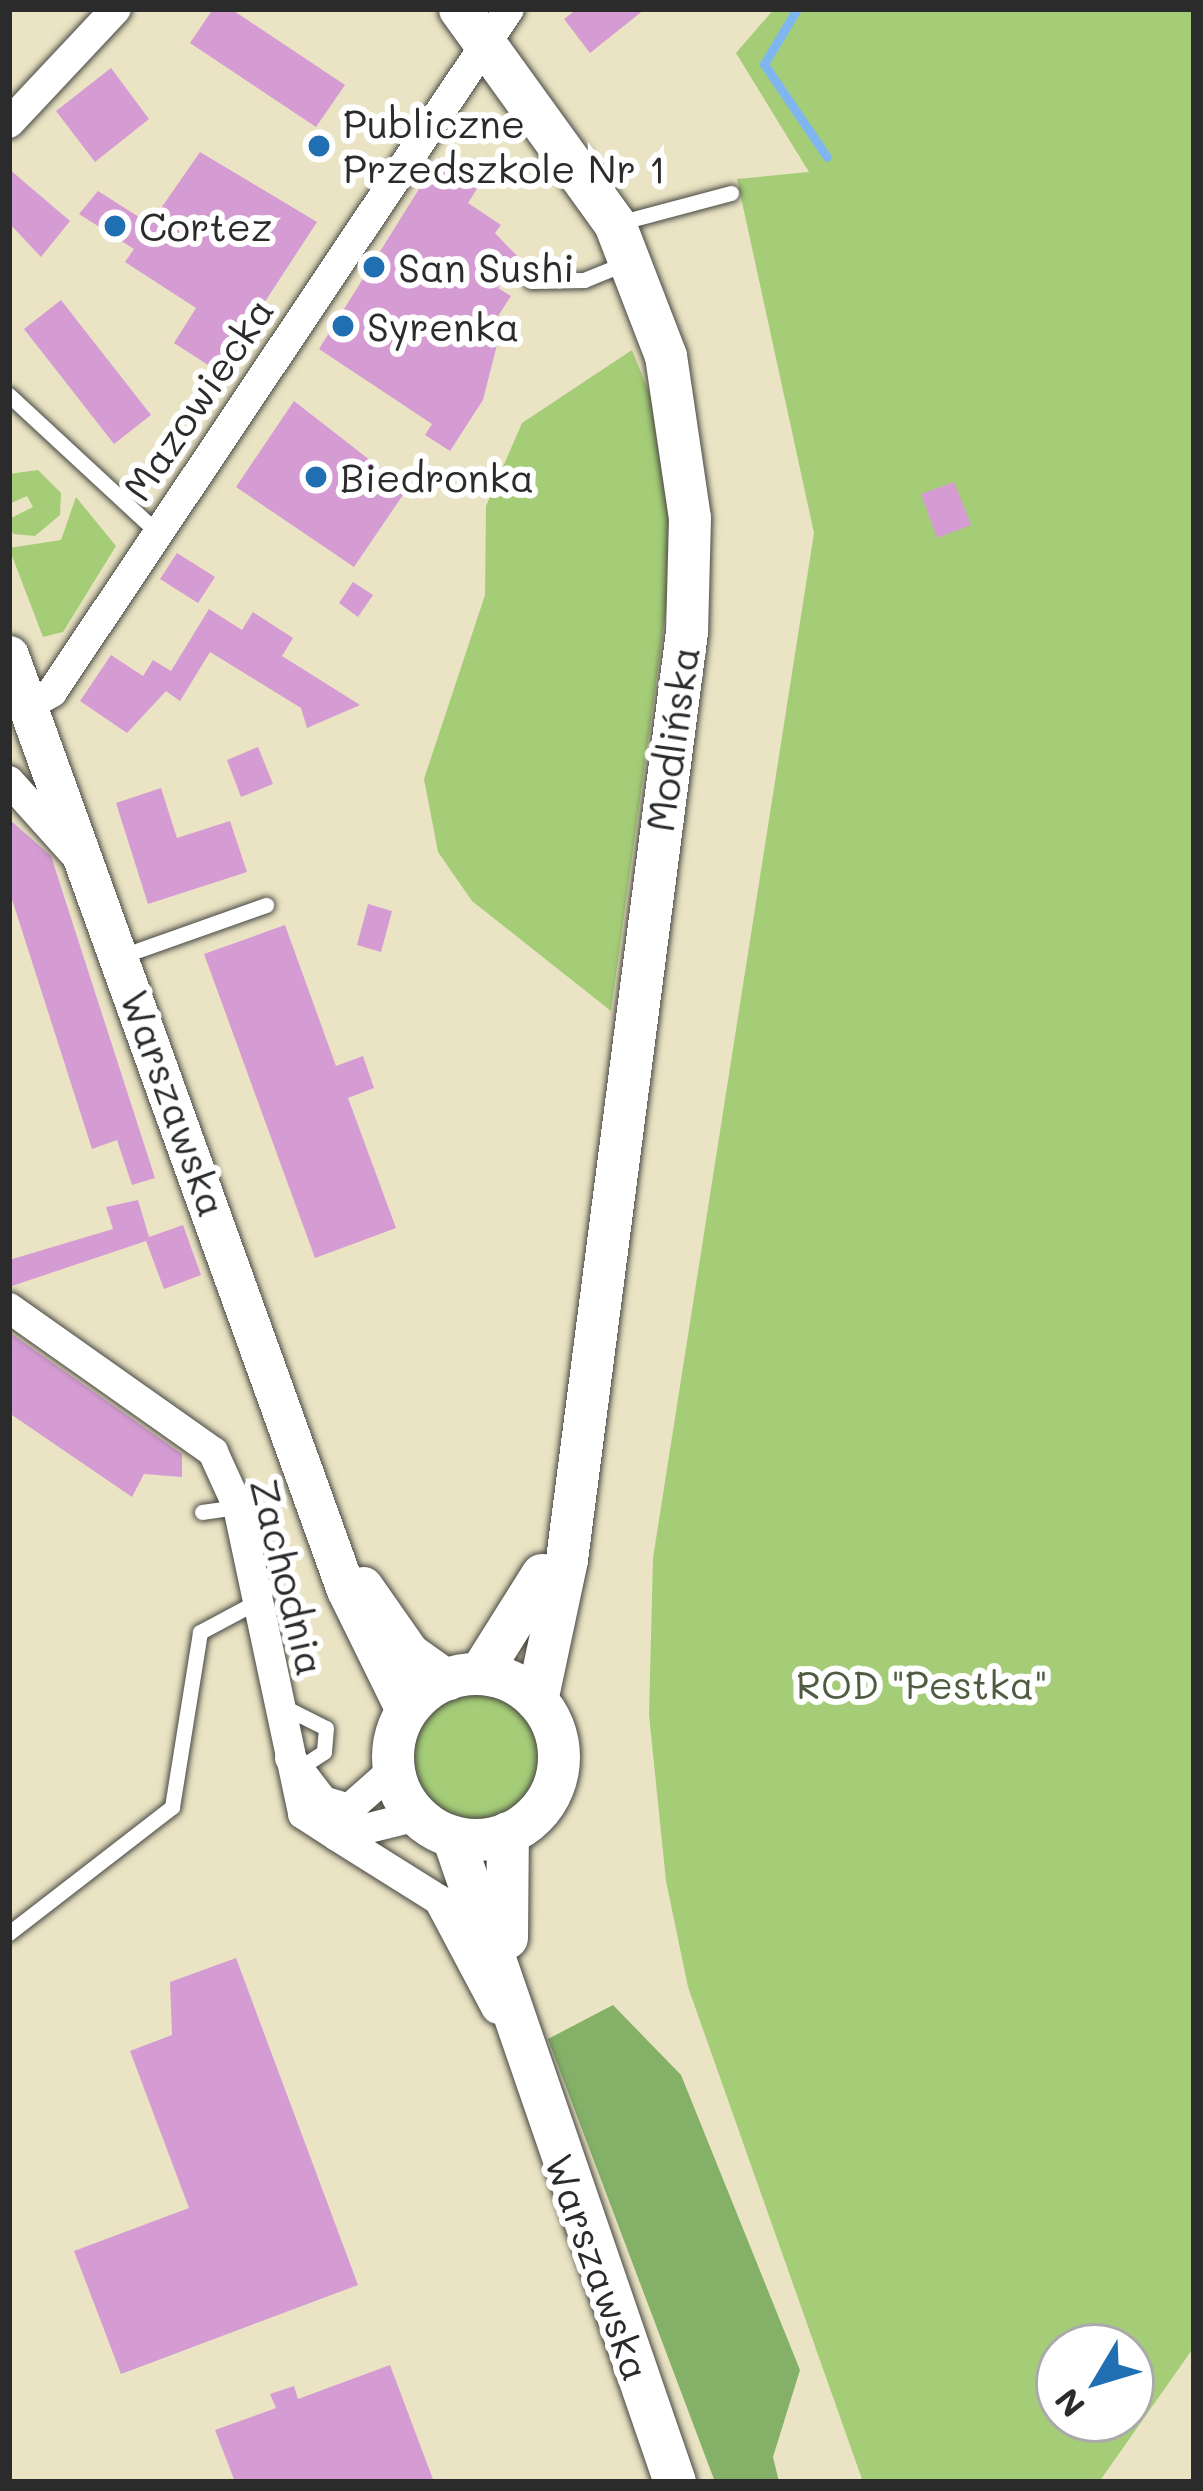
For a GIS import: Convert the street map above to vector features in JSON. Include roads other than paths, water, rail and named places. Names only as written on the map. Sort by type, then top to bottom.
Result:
[{"type":"main road","name":"Modlińska","points":[[460,9],[498,26],[623,243],[667,356],[690,518],[687,632],[537,1701]]},
{"type":"main road","name":"Modlińska","points":[[464,1677],[513,1635],[565,1525]]},
{"type":"main road","points":[[464,1677],[537,1701],[557,1739],[556,1781],[508,1833],[435,1826],[394,1769],[406,1712],[464,1677]]},
{"type":"main road","name":"Warszawska","points":[[435,1826],[675,2482]]},
{"type":"main road","name":"Warszawska","points":[[508,1833],[502,1880],[521,2052]]},
{"type":"street","points":[[9,123],[116,9]]},
{"type":"street","name":"Mazowiecka","points":[[28,706],[52,692],[498,26]]},
{"type":"street","name":"Warszawska","points":[[9,655],[28,706],[27,758],[88,869],[340,1552],[362,1630],[406,1712]]},
{"type":"street","points":[[9,781],[88,869]]},
{"type":"street","name":"Zachodnia","points":[[9,1308],[213,1452],[238,1507],[303,1814],[439,1900],[521,2052]]},
{"type":"street","name":"Warszawska","points":[[340,1552],[410,1653],[464,1677]]},
{"type":"street","points":[[293,1762],[323,1801],[349,1809],[394,1769]]},
{"type":"street","points":[[337,1836],[435,1826]]},
{"type":"lane","points":[[531,281],[584,280],[623,243],[731,193]]},
{"type":"lane","points":[[9,395],[156,531]]},
{"type":"lane","points":[[120,957],[266,904]]},
{"type":"lane","points":[[202,1512],[238,1507]]},
{"type":"lane","points":[[9,1933],[172,1807],[200,1632],[257,1601]]},
{"type":"lane","points":[[279,1705],[326,1729],[324,1752],[293,1762]]},
{"type":"waterway","points":[[797,9],[764,64],[827,157]]},
{"type":"place","name":"Publiczne Przedszkole Nr 1","points":[[319,146]]},
{"type":"place","name":"Cortez","points":[[115,226]]},
{"type":"place","name":"San Sushi","points":[[374,267]]},
{"type":"place","name":"Syrenka","points":[[343,326]]},
{"type":"place","name":"Biedronka","points":[[316,477]]},
{"type":"park label","name":"ROD \"Pestka\"","points":[[922,1684]]}]
